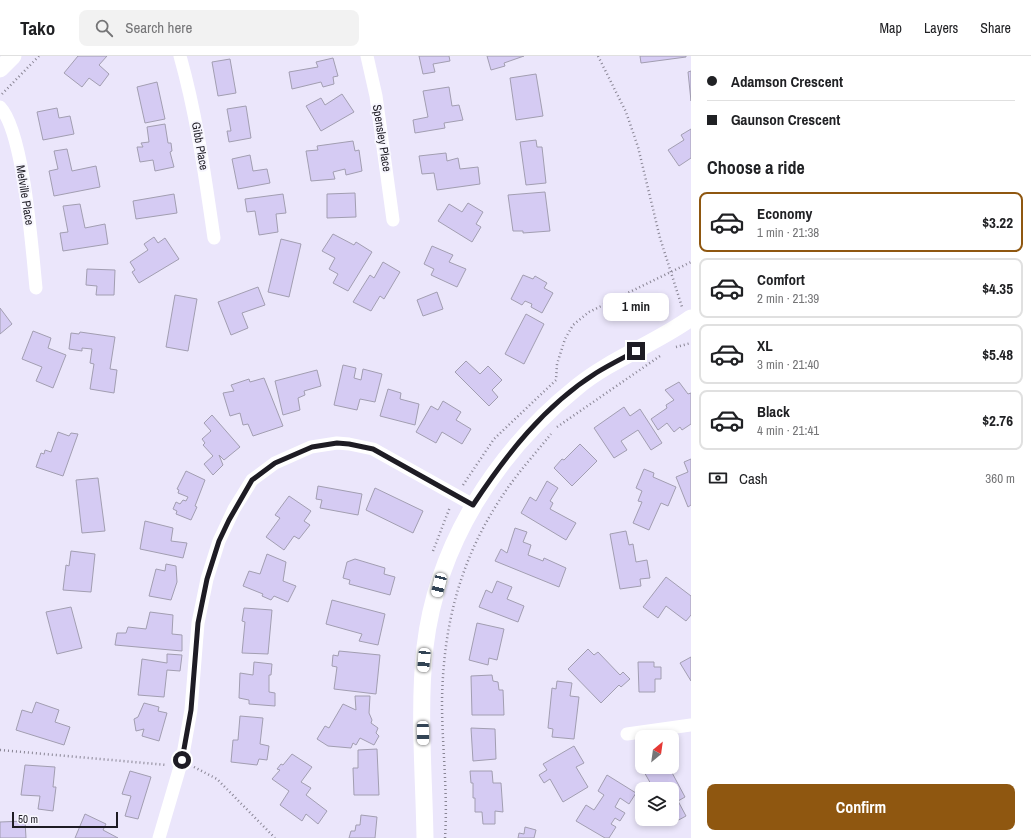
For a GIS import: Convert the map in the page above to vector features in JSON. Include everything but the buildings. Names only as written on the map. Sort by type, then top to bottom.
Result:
[{"type":"street","points":[[0,69],[13,56]]},
{"type":"street","name":"Gibb Place","points":[[180,56],[203,159],[214,238]]},
{"type":"street","name":"Spensley Place","points":[[367,56],[377,104],[393,220]]},
{"type":"street","name":"Melville Place","points":[[0,107],[10,123],[20,161],[30,224],[36,288]]},
{"type":"street","points":[[670,341],[687,314]]},
{"type":"street","points":[[425,838],[422,688],[425,647],[439,585],[454,544],[473,505],[512,449],[543,416],[595,374],[691,332]]},
{"type":"street","points":[[159,838],[180,766],[191,710],[198,623],[207,579],[219,541],[234,509],[252,480],[275,463],[312,447],[337,443],[349,444],[373,449],[473,505]]},
{"type":"street","points":[[627,734],[691,725]]},
{"type":"path","points":[[0,96],[39,56]]},
{"type":"path","points":[[598,56],[626,112],[638,147],[660,238],[670,272],[687,314]]},
{"type":"path","points":[[573,325],[589,312],[691,262]]},
{"type":"path","points":[[670,341],[691,342]]},
{"type":"path","points":[[445,838],[446,815],[442,702],[444,658],[453,604],[473,547],[499,500],[555,428],[666,352]]},
{"type":"path","points":[[0,750],[196,768],[217,778],[275,838]]},
{"type":"route","points":[[182,760],[191,710],[198,623],[207,579],[219,541],[242,494],[252,480],[287,456],[312,447],[337,443],[349,444],[373,449],[473,505],[498,467],[512,449],[543,416],[577,386],[636,351]]}]
